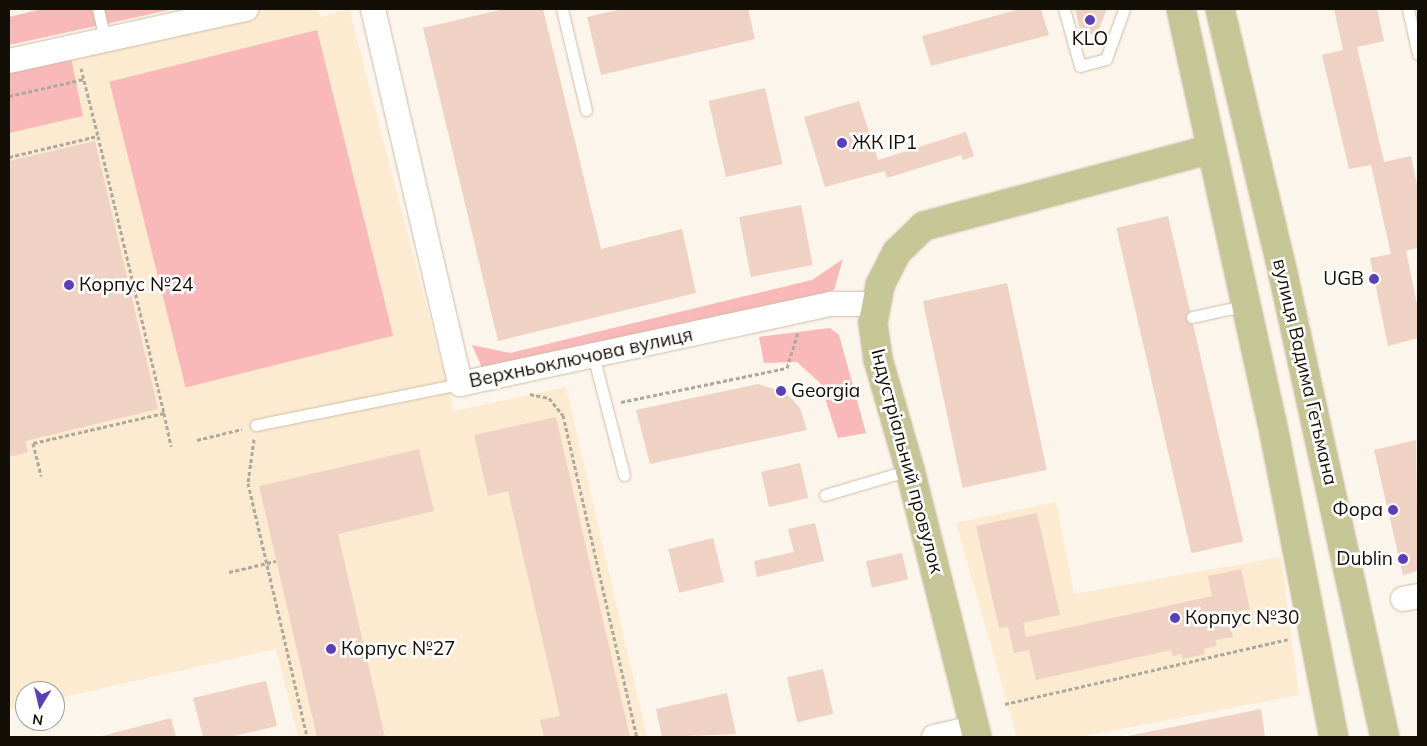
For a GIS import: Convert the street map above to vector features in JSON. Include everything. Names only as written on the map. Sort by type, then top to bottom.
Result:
[{"type":"main road","points":[[1181,9],[1247,305],[1334,737]]},
{"type":"main road","name":"вулиця Вадима Гетьмана","points":[[1220,9],[1283,274],[1385,737]]},
{"type":"main road","name":"Індустріальний провулок","points":[[976,732],[910,470],[878,359],[874,304],[897,252],[924,226],[1212,149]]},
{"type":"street","points":[[9,61],[246,9]]},
{"type":"street","name":"Верхньоключова вулиця","points":[[373,9],[460,384],[831,304],[874,304]]},
{"type":"street","points":[[938,737],[976,732]]},
{"type":"lane","points":[[98,9],[105,40]]},
{"type":"lane","points":[[562,9],[586,110]]},
{"type":"lane","points":[[1064,9],[1080,66],[1106,59],[1124,9]]},
{"type":"lane","points":[[1408,9],[1418,54]]},
{"type":"lane","points":[[1192,317],[1247,305]]},
{"type":"lane","points":[[593,355],[624,475]]},
{"type":"lane","points":[[256,425],[460,384]]},
{"type":"lane","points":[[825,495],[910,470]]},
{"type":"path","points":[[76,46],[171,446]]},
{"type":"path","points":[[9,96],[84,79]]},
{"type":"path","points":[[9,157],[98,136]]},
{"type":"path","points":[[606,405],[787,368],[806,310]]},
{"type":"path","points":[[41,476],[33,443],[164,413]]},
{"type":"path","points":[[563,415],[637,737]]},
{"type":"path","points":[[197,440],[256,425],[248,483],[307,737]]},
{"type":"path","points":[[229,572],[276,561]]},
{"type":"path","points":[[1005,704],[1288,639]]},
{"type":"shaded area","points":[[42,9],[174,9],[9,45],[9,17]]},
{"type":"shaded area","points":[[247,9],[317,9],[320,17],[349,9],[454,411],[566,387],[647,737],[298,737],[276,649],[65,697],[65,681],[15,681],[15,708],[9,709],[9,64]]},
{"type":"shaded area","points":[[317,30],[393,336],[186,387],[109,82]]},
{"type":"shaded area","points":[[71,58],[83,116],[9,133],[9,71]]},
{"type":"shaded area","points":[[843,259],[834,290],[773,308],[483,370],[472,345],[510,353],[812,280]]},
{"type":"shaded area","points":[[830,328],[839,335],[866,433],[838,438],[820,383],[797,362],[764,363],[759,337]]},
{"type":"shaded area","points":[[1056,502],[1074,594],[1281,557],[1299,695],[1078,737],[1017,737],[956,523]]},
{"type":"building","points":[[504,9],[543,9],[601,249],[682,229],[696,293],[498,341],[423,28]]},
{"type":"building","points":[[622,9],[748,9],[755,39],[601,75],[587,17]]},
{"type":"building","points":[[1020,9],[1041,9],[1049,35],[931,66],[922,36]]},
{"type":"building","name":"KLO","points":[[1075,9],[1107,9],[1096,36],[1080,30]]},
{"type":"building","points":[[1334,9],[1377,9],[1384,41],[1357,47],[1384,162],[1411,156],[1418,189],[1418,248],[1406,251],[1418,309],[1418,338],[1388,346],[1370,258],[1391,254],[1371,165],[1349,169],[1322,55],[1343,50]]},
{"type":"building","points":[[765,88],[783,164],[726,177],[708,101]]},
{"type":"building","name":"ЖК IP1","points":[[859,101],[878,160],[966,132],[974,156],[963,160],[961,155],[887,178],[885,171],[825,187],[804,117]]},
{"type":"building","name":"Корпус №24","points":[[95,141],[158,409],[25,441],[28,452],[9,457],[9,161]]},
{"type":"building","points":[[801,205],[813,265],[751,277],[739,217]]},
{"type":"building","points":[[1168,216],[1243,541],[1191,553],[1116,228]]},
{"type":"building","points":[[1007,283],[1047,470],[963,488],[923,301]]},
{"type":"building","points":[[758,384],[786,393],[800,408],[807,430],[650,464],[636,410]]},
{"type":"building","points":[[556,417],[630,737],[544,737],[540,720],[560,716],[508,491],[488,496],[474,435]]},
{"type":"building","points":[[1416,440],[1418,571],[1403,575],[1374,450]]},
{"type":"building","name":"Корпус №27","points":[[419,449],[434,511],[338,534],[385,737],[317,737],[259,486]]},
{"type":"building","points":[[800,463],[808,498],[769,507],[761,472]]},
{"type":"building","name":"Корпус №30","points":[[1037,513],[1060,615],[1023,623],[1026,637],[1212,596],[1208,576],[1241,569],[1250,609],[1238,611],[1242,626],[1231,628],[1233,637],[1215,640],[1217,646],[1204,649],[1205,654],[1183,659],[1182,654],[1173,656],[1171,650],[1036,680],[1029,650],[1014,653],[1008,627],[999,628],[976,526]]},
{"type":"building","points":[[815,523],[824,561],[757,577],[754,561],[794,552],[788,529]]},
{"type":"building","points":[[713,538],[724,582],[679,593],[668,549]]},
{"type":"building","points":[[902,553],[908,579],[872,588],[866,561]]},
{"type":"building","points":[[823,669],[833,714],[797,722],[787,677]]},
{"type":"building","points":[[266,681],[277,726],[230,737],[203,737],[193,698]]},
{"type":"building","points":[[727,693],[736,734],[662,737],[656,709]]},
{"type":"building","points":[[1261,709],[1265,737],[1128,737],[1128,736]]},
{"type":"building","points":[[171,718],[176,737],[98,737]]},
{"type":"place","name":"KLO","points":[[1090,20]]},
{"type":"place","name":"ЖК IP1","points":[[842,143]]},
{"type":"place","name":"UGB","points":[[1374,279]]},
{"type":"place","name":"Корпус №24","points":[[69,285]]},
{"type":"place","name":"Georgia","points":[[781,391]]},
{"type":"place","name":"Фора","points":[[1393,510]]},
{"type":"place","name":"Dublin","points":[[1403,559]]},
{"type":"place","name":"Корпус №30","points":[[1175,618]]},
{"type":"place","name":"Корпус №27","points":[[331,649]]}]
